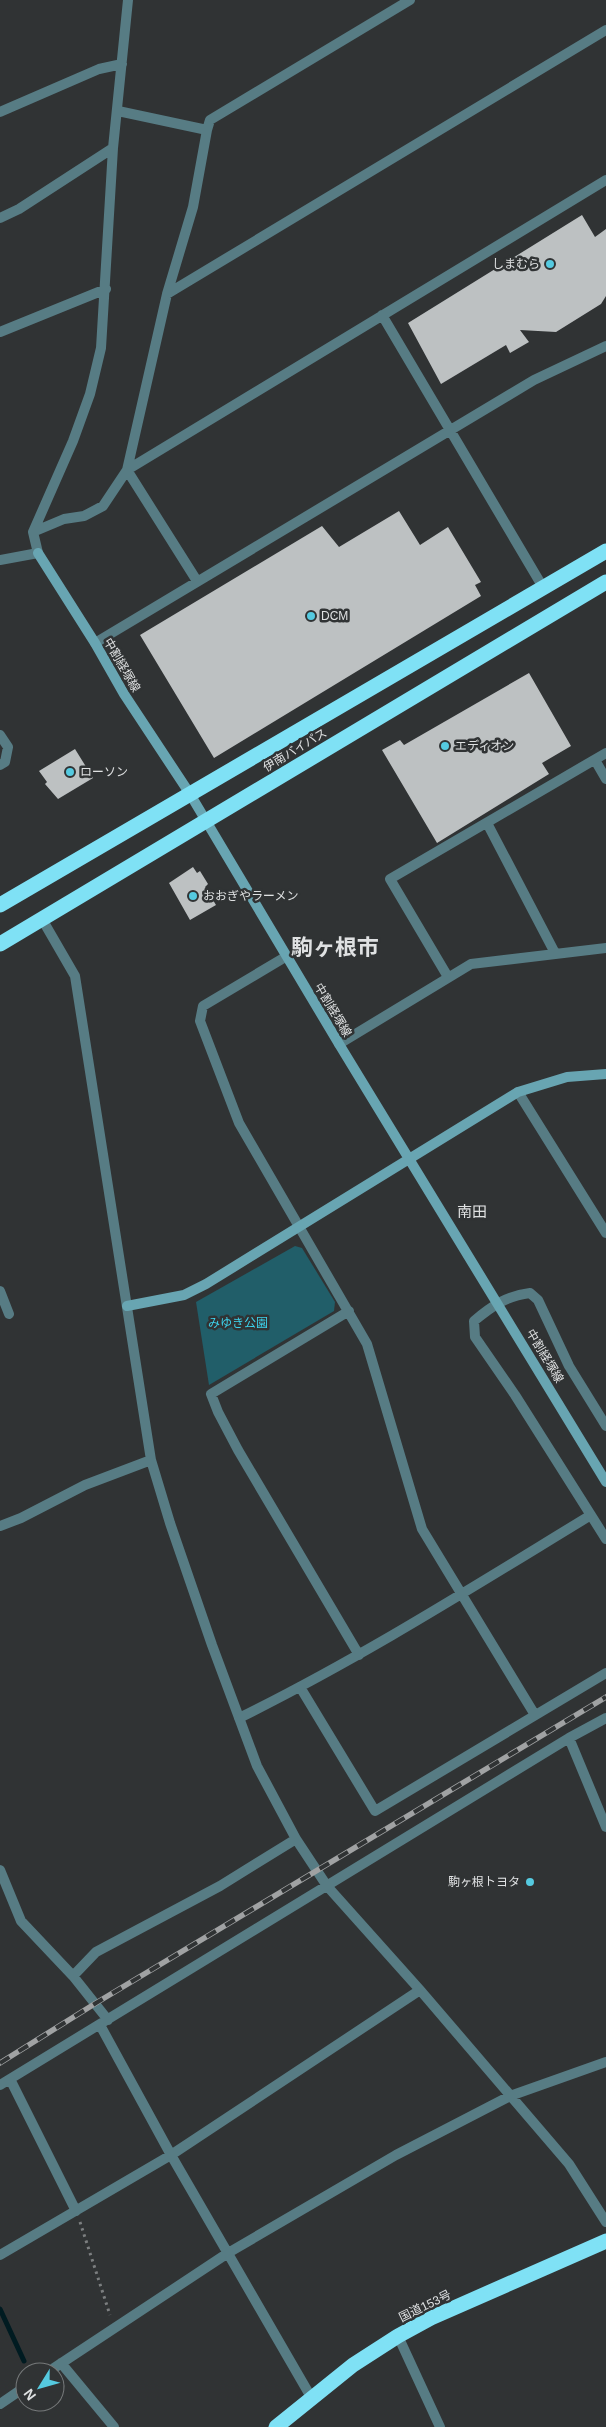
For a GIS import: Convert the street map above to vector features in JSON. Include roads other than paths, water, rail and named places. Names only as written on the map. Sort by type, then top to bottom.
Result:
[{"type":"highway","name":"伊南バイパス","points":[[1,902],[544,589],[606,551]]},
{"type":"highway","name":"伊南バイパス","points":[[0,944],[206,820],[605,586]]},
{"type":"highway","name":"国道153号","points":[[276,2427],[353,2365],[398,2336],[432,2318],[606,2241]]},
{"type":"street","points":[[0,560],[38,553],[33,532],[73,441],[90,394],[101,348],[113,148],[128,0]]},
{"type":"street","points":[[33,532],[64,519],[84,516],[103,506],[127,470],[168,294],[193,207],[210,120],[410,0]]},
{"type":"street","points":[[168,294],[606,30]]},
{"type":"street","points":[[0,112],[99,69],[122,64]]},
{"type":"street","points":[[118,111],[207,130]]},
{"type":"street","points":[[0,218],[18,210],[113,148]]},
{"type":"street","points":[[127,470],[606,180]]},
{"type":"street","points":[[0,332],[106,289]]},
{"type":"street","points":[[382,315],[544,589]]},
{"type":"street","points":[[95,643],[534,380],[606,346]]},
{"type":"street","points":[[127,470],[197,581]]},
{"type":"street","name":"中割経塚線","points":[[38,553],[95,643],[124,694],[206,820],[339,1044],[606,1482]]},
{"type":"street","points":[[0,735],[8,747],[5,762],[0,765]]},
{"type":"street","points":[[448,977],[390,879],[606,753]]},
{"type":"street","points":[[595,760],[606,779]]},
{"type":"street","points":[[487,823],[555,953]]},
{"type":"street","points":[[42,920],[75,976],[152,1460],[170,1524],[257,1766],[296,1838],[327,1886],[420,1990],[569,2164],[606,2222]]},
{"type":"street","points":[[339,1044],[471,964],[606,948]]},
{"type":"street","points":[[286,956],[203,1006],[200,1021],[239,1123],[367,1344],[422,1529],[535,1714]]},
{"type":"street","points":[[126,1306],[184,1295],[206,1284],[297,1226],[518,1092],[567,1077],[606,1074]]},
{"type":"street","points":[[518,1092],[603,1223],[606,1233]]},
{"type":"street","points":[[0,1292],[9,1314]]},
{"type":"street","points":[[606,1426],[569,1366],[538,1300],[530,1292],[513,1295],[498,1302],[474,1321],[475,1337],[515,1395],[606,1539]]},
{"type":"street","points":[[349,1311],[211,1394],[218,1412],[238,1450],[359,1655]]},
{"type":"street","points":[[0,1526],[21,1518],[85,1485],[152,1460]]},
{"type":"street","points":[[239,1718],[359,1655],[591,1515]]},
{"type":"street","points":[[300,1687],[375,1811],[606,1672]]},
{"type":"street","points":[[0,2085],[569,1738],[606,1718]]},
{"type":"street","points":[[569,1738],[606,1827]]},
{"type":"street","points":[[73,1976],[96,1952],[220,1886],[296,1838]]},
{"type":"street","points":[[1,1876],[21,1921],[73,1976],[104,2022],[171,2155],[311,2397]]},
{"type":"street","points":[[0,2255],[171,2155],[420,1990]]},
{"type":"street","points":[[63,2362],[228,2253],[396,2155],[510,2096],[606,2062]]},
{"type":"street","points":[[10,2079],[76,2211]]},
{"type":"street","points":[[398,2336],[440,2427]]},
{"type":"street","points":[[65,2367],[114,2427]]},
{"type":"street","points":[[0,2404],[15,2394]]},
{"type":"waterway","points":[[0,2309],[24,2361]]},
{"type":"railway","points":[[0,2063],[96,2003],[606,1697]]},
{"type":"place","name":"しまむら","points":[[550,264]]},
{"type":"place","name":"DCM","points":[[311,616]]},
{"type":"place","name":"エディオン","points":[[445,746]]},
{"type":"place","name":"ローソン","points":[[70,772]]},
{"type":"place","name":"おおぎやラーメン","points":[[193,896]]},
{"type":"place","name":"駒ヶ根トヨタ","points":[[530,1882]]},
{"type":"district","name":"駒ヶ根市","points":[[335,947]]},
{"type":"district","name":"南田","points":[[472,1211]]},
{"type":"park label","name":"みゆき公園","points":[[238,1323]]}]
